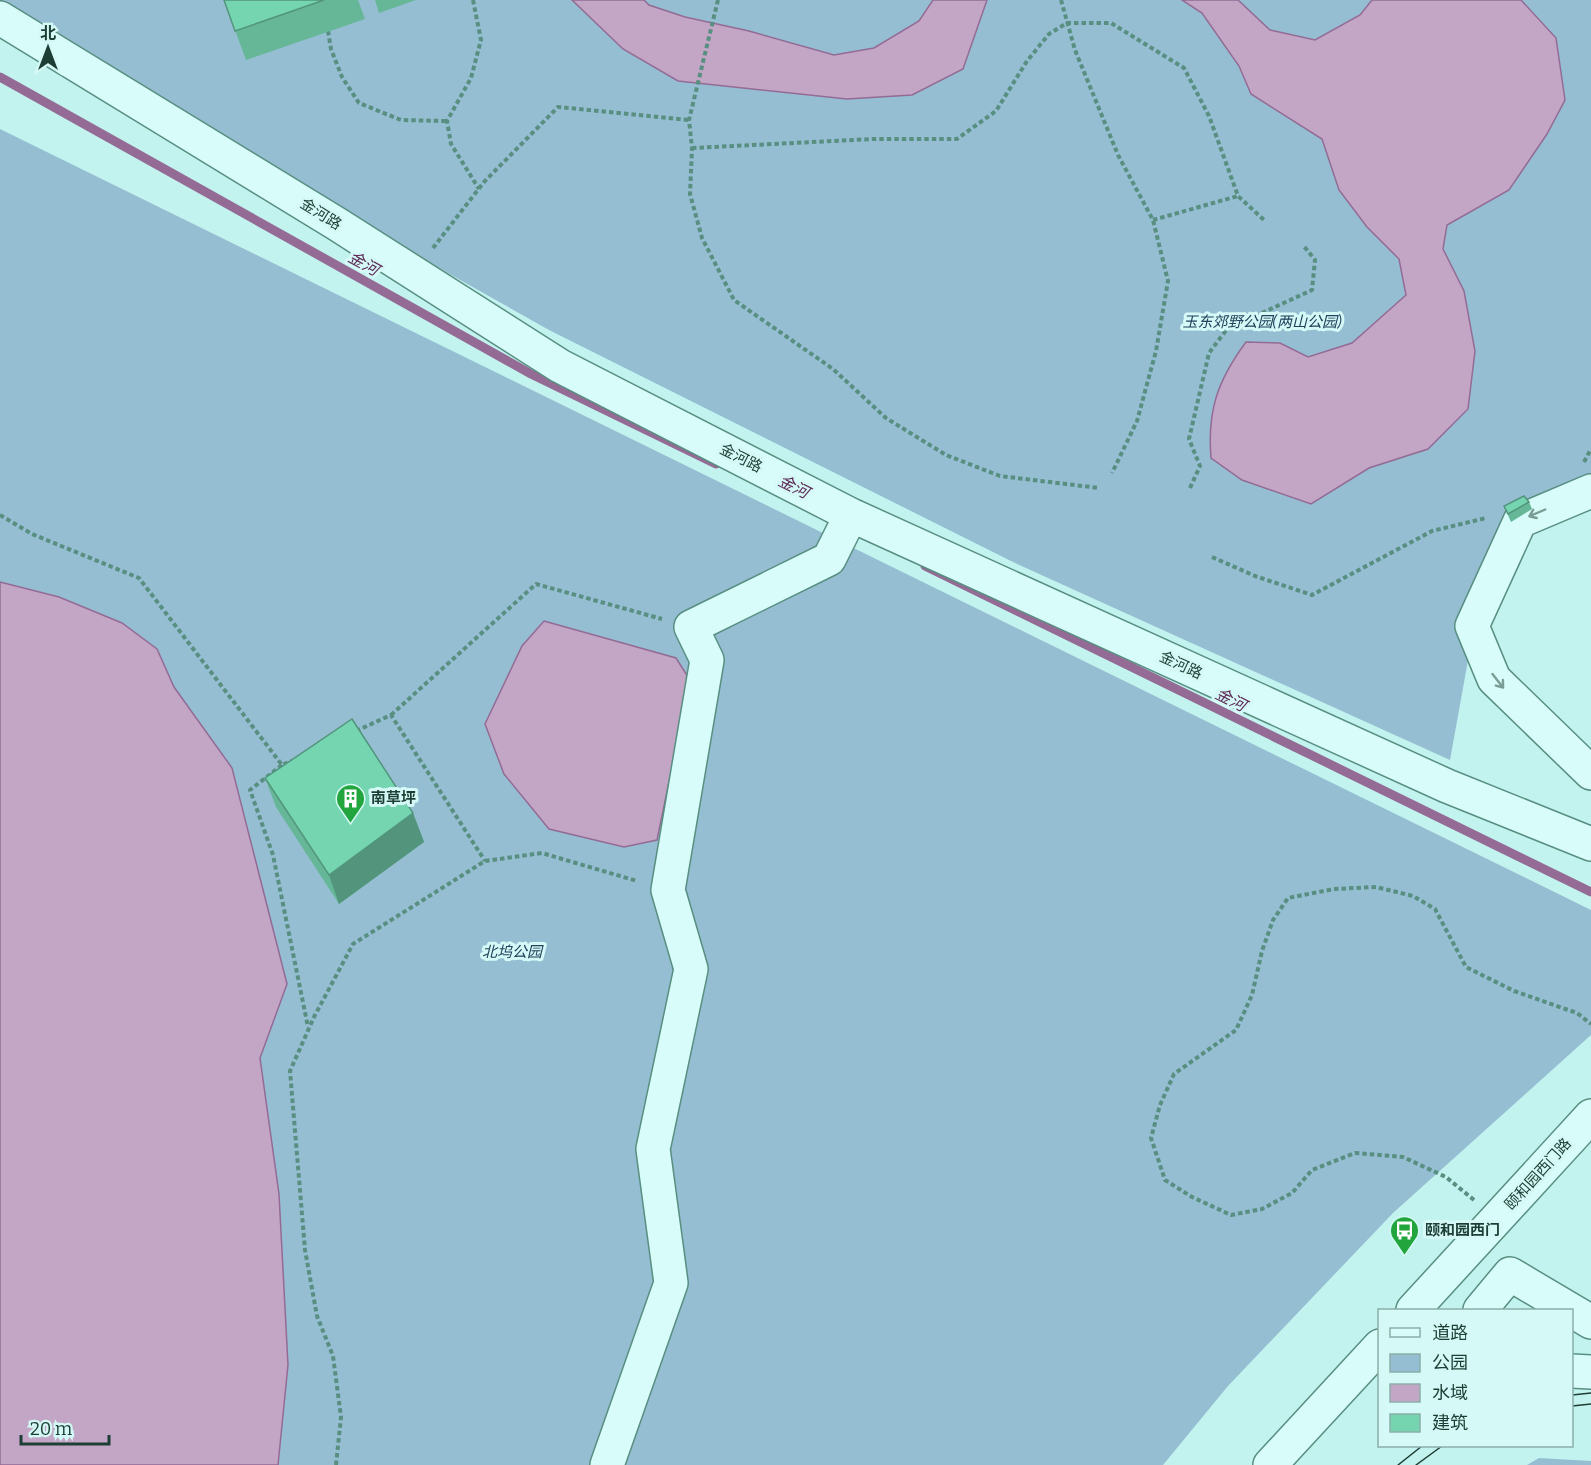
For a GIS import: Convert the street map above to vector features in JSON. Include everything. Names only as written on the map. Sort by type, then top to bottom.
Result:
[{"type":"street","name":"金河路","points":[[0,18],[414,273],[560,366],[846,524],[1447,786],[1591,844]]},
{"type":"street","points":[[1591,491],[1520,521],[1472,626],[1494,679],[1591,773]]},
{"type":"street","points":[[607,1465],[671,1283],[653,1149],[691,969],[668,890],[707,660],[691,627],[830,559],[846,524]]},
{"type":"street","name":"颐和园西门路","points":[[1415,1309],[1591,1116]]},
{"type":"street","points":[[1482,1309],[1510,1274],[1569,1309]]},
{"type":"street","points":[[1573,1311],[1591,1322]]},
{"type":"street","points":[[1279,1462],[1378,1348]]},
{"type":"street","points":[[1573,1371],[1591,1372]]},
{"type":"path","points":[[472,0],[481,40],[471,78],[447,122],[451,144],[478,189]]},
{"type":"path","points":[[718,0],[689,120],[692,148],[690,195],[702,238],[734,300],[833,369],[886,418],[946,455],[1000,476],[1099,488]]},
{"type":"path","points":[[1061,0],[1067,23],[1118,155],[1153,220],[1168,281],[1156,351],[1137,421],[1112,473]]},
{"type":"path","points":[[692,148],[873,139],[957,139],[996,111],[1027,61],[1048,34],[1067,23],[1111,23],[1184,68],[1209,116],[1238,196],[1264,220]]},
{"type":"path","points":[[328,31],[331,49],[342,77],[359,103],[401,120],[447,122]]},
{"type":"path","points":[[414,273],[478,189],[558,107],[689,120]]},
{"type":"path","points":[[1153,220],[1238,196]]},
{"type":"path","points":[[1190,488],[1200,466],[1189,439],[1209,353],[1227,329],[1288,303],[1312,290],[1315,260],[1303,245]]},
{"type":"path","points":[[0,515],[32,534],[139,578],[282,765]]},
{"type":"path","points":[[1212,557],[1255,576],[1312,595],[1432,531],[1491,516]]},
{"type":"path","points":[[347,735],[391,715],[536,584],[691,627]]},
{"type":"path","points":[[391,715],[484,861]]},
{"type":"path","points":[[293,760],[282,765],[250,790],[273,855],[309,1029]]},
{"type":"path","points":[[336,1465],[340,1417],[333,1356],[317,1316],[305,1250],[290,1071],[353,944],[484,861],[542,853],[668,890]]},
{"type":"path","points":[[1497,1219],[1446,1177],[1402,1157],[1355,1153],[1312,1170],[1292,1193],[1262,1209],[1231,1215],[1192,1197],[1165,1180],[1151,1138],[1160,1105],[1174,1074],[1236,1030],[1252,995],[1262,951],[1273,920],[1288,898],[1334,889],[1376,887],[1413,896],[1435,909],[1466,967],[1514,991],[1577,1013],[1591,1024]]},
{"type":"green space","name":"玉东郊野公园(两山公园)","points":[[0,0],[1591,0],[1591,509],[1487,555],[1450,760],[1015,563],[549,330],[0,21]]},
{"type":"green space","name":"北坞公园","points":[[0,129],[1591,910],[1591,1035],[1393,1213],[1228,1386],[1163,1465],[0,1465]]},
{"type":"green space","points":[[1539,1458],[1591,1461],[1591,1465],[1527,1465]]},
{"type":"water","points":[[572,0],[644,0],[649,5],[685,17],[749,31],[834,55],[874,48],[919,21],[933,0],[987,0],[963,69],[912,95],[847,99],[678,81],[623,49]]},
{"type":"water","points":[[1182,0],[1238,0],[1270,30],[1315,40],[1360,15],[1372,0],[1521,0],[1556,38],[1565,100],[1547,134],[1509,190],[1447,225],[1443,249],[1464,291],[1475,351],[1468,409],[1428,449],[1369,468],[1311,504],[1242,480],[1211,458],[1211,425],[1217,396],[1228,369],[1246,342],[1280,343],[1308,357],[1352,343],[1406,295],[1399,259],[1367,227],[1339,190],[1322,139],[1251,94],[1239,66],[1202,13]]},
{"type":"water","points":[[0,582],[59,597],[122,623],[157,649],[174,687],[232,768],[287,984],[260,1058],[279,1194],[288,1365],[278,1465],[0,1465]]},
{"type":"water","points":[[544,621],[676,658],[690,680],[657,840],[624,847],[549,829],[504,774],[485,724],[522,646]]},
{"type":"building","points":[[224,0],[324,0],[235,31]]},
{"type":"building","points":[[1524,496],[1529,502],[1508,514],[1504,506]]},
{"type":"building","name":"南草坪","points":[[352,719],[413,813],[329,875],[265,778]]},
{"type":"waterway","name":"金河","points":[[0,77],[531,374],[716,464]]},
{"type":"waterway","name":"金河","points":[[925,566],[1591,892]]},
{"type":"tram line","points":[[1573,1395],[1591,1393]]},
{"type":"tram line","points":[[1573,1406],[1591,1404]]},
{"type":"tram line","points":[[1398,1465],[1421,1447]]},
{"type":"tram line","points":[[1416,1465],[1441,1447]]},
{"type":"place","name":"南草坪","points":[[350,824]]},
{"type":"place","name":"颐和园西门","points":[[1404,1256]]}]
